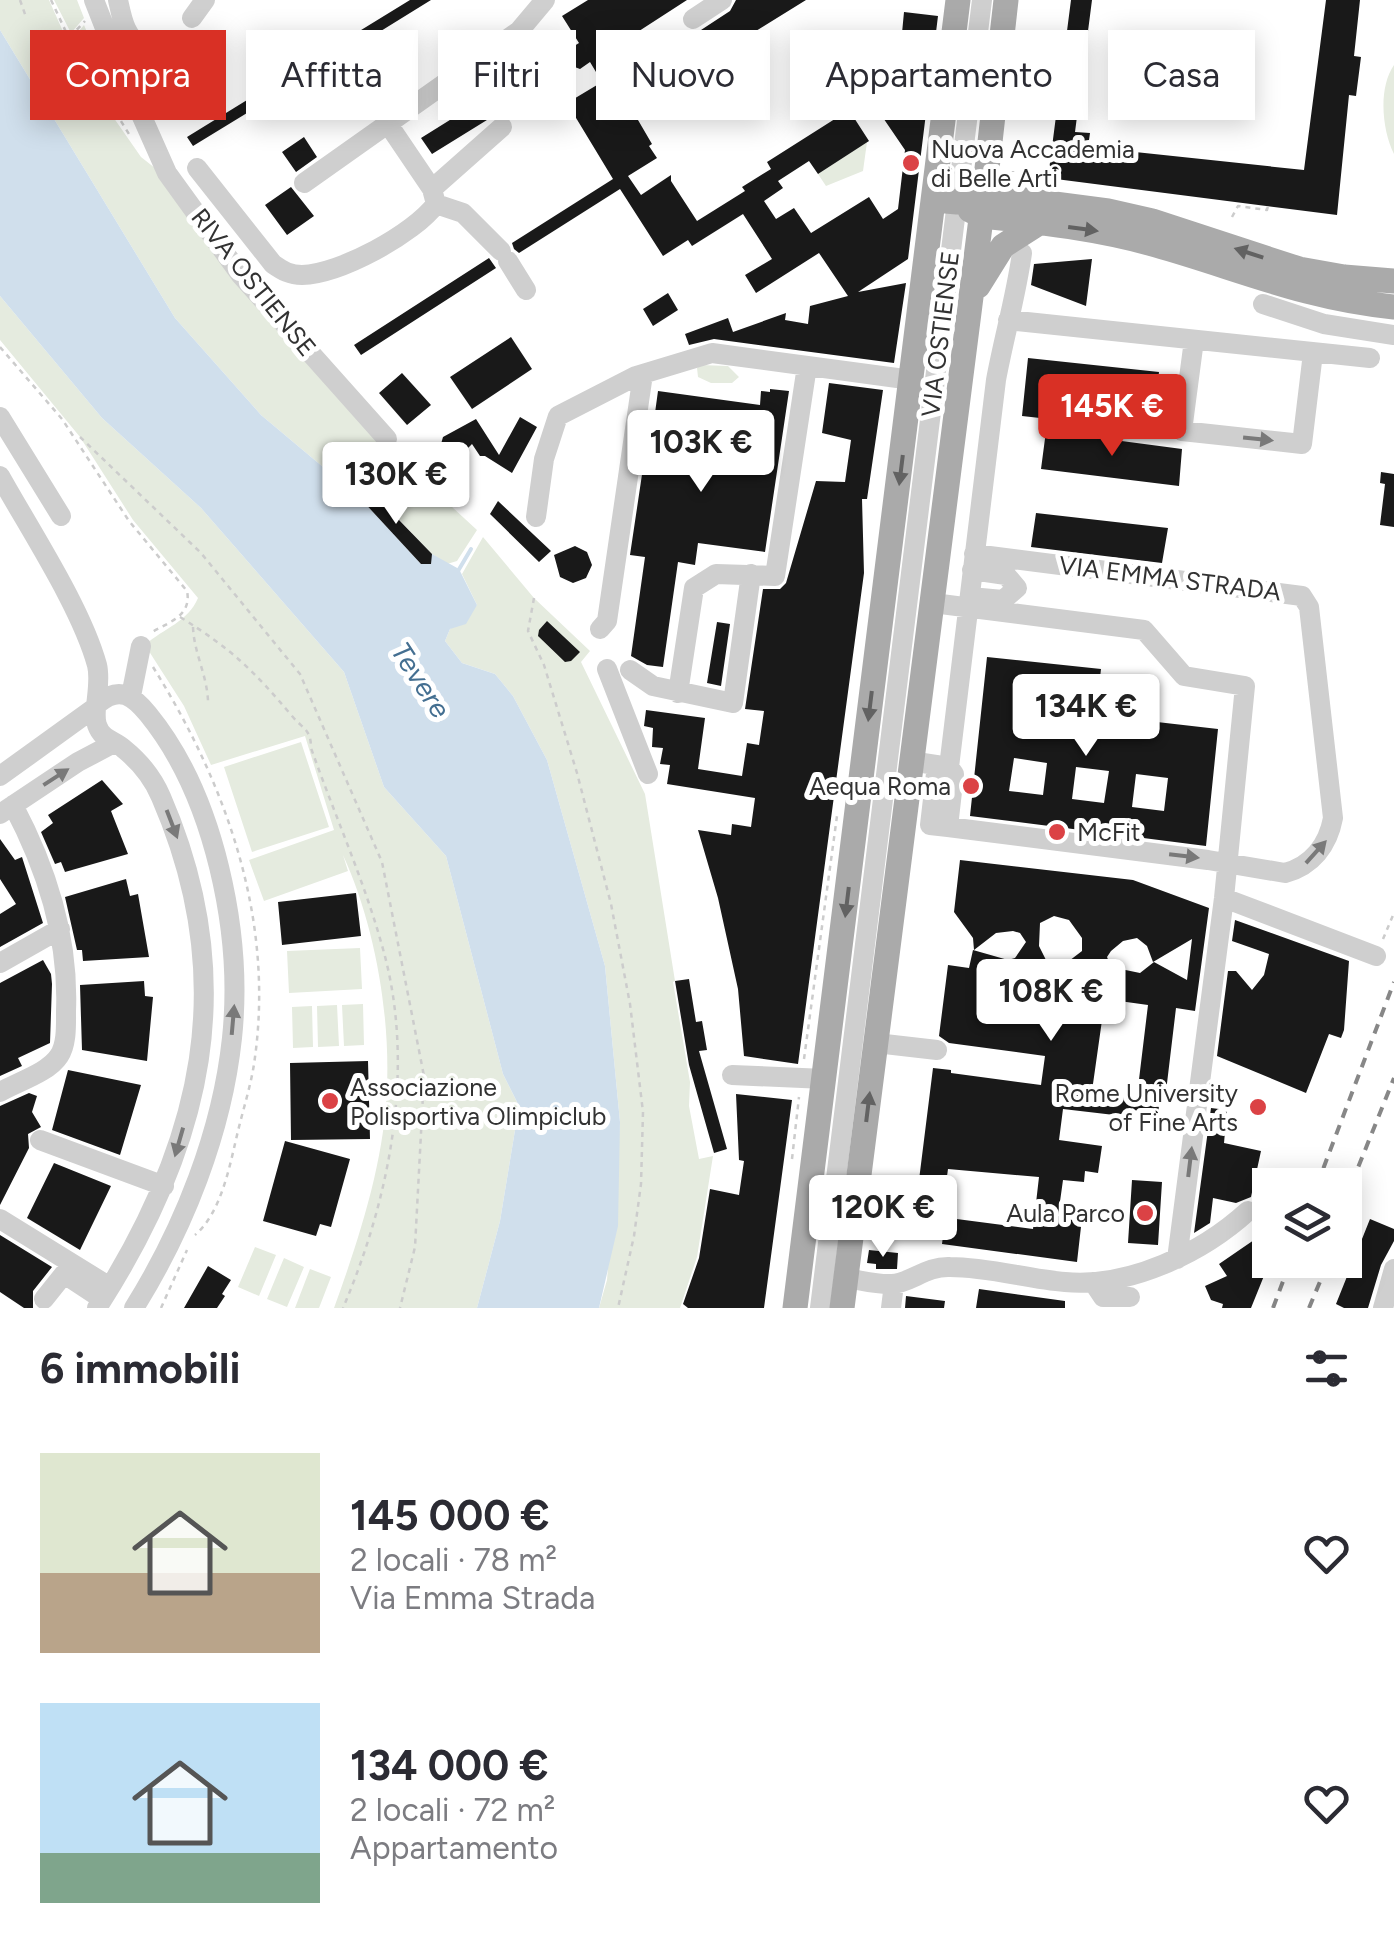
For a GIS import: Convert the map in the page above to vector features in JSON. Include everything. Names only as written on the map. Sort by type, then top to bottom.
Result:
[{"type":"main road","name":"VIA OSTIENSE","points":[[842,1308],[876,1043],[881,808],[877,651],[924,269],[946,201],[958,0]]},
{"type":"main road","name":"VIA OSTIENSE","points":[[794,1308],[813,1079],[881,808],[910,761],[911,667],[933,602],[1006,0]]},
{"type":"main road","points":[[946,201],[1126,214],[1299,269],[1394,307]]},
{"type":"main road","points":[[983,206],[1039,223],[1154,244],[1297,291],[1394,281]]},
{"type":"main road","points":[[970,302],[996,254],[1039,223]]},
{"type":"street","points":[[118,0],[126,30]]},
{"type":"street","points":[[192,18],[205,0]]},
{"type":"street","points":[[304,183],[520,31],[546,0]]},
{"type":"street","points":[[692,19],[722,0]]},
{"type":"street","name":"VIA OSTIENSE","points":[[820,1308],[881,808],[911,667],[951,252],[946,201],[982,0]]},
{"type":"street","name":"RIVA OSTIENSE","points":[[90,10],[167,172],[240,274],[387,440]]},
{"type":"street","points":[[388,124],[434,196],[463,213],[504,256],[526,290]]},
{"type":"street","points":[[197,168],[272,264],[286,274],[304,275],[350,262],[424,220],[434,196],[502,127]]},
{"type":"street","points":[[924,269],[935,254],[951,252],[966,259],[973,275]]},
{"type":"street","points":[[943,766],[962,654],[996,380],[1008,320],[1016,303],[1022,253]]},
{"type":"street","points":[[1263,304],[1324,324],[1394,335]]},
{"type":"street","points":[[1008,320],[1370,358]]},
{"type":"street","points":[[1194,340],[1182,431],[1302,444],[1313,353]]},
{"type":"street","points":[[536,517],[544,459],[558,416],[644,374],[712,354],[912,380]]},
{"type":"street","points":[[678,693],[694,588],[716,574],[775,576],[807,366]]},
{"type":"street","points":[[600,629],[607,621],[644,374]]},
{"type":"street","points":[[0,417],[62,516]]},
{"type":"street","points":[[0,476],[62,588],[98,668],[140,703],[164,732],[182,768],[212,850],[228,916],[235,993],[226,1080],[208,1149],[162,1258],[134,1308]]},
{"type":"street","points":[[946,498],[980,502]]},
{"type":"street","points":[[933,602],[1003,600],[1016,588],[1006,575],[973,562]]},
{"type":"street","name":"VIA EMMA STRADA","points":[[973,562],[1296,594],[1306,599],[1330,790],[1331,830],[1322,850],[1296,870],[1275,872],[1227,863]]},
{"type":"street","points":[[630,670],[653,686],[733,703],[751,574]]},
{"type":"street","points":[[969,602],[1144,630],[1184,676],[1245,686],[1224,898],[1177,1259]]},
{"type":"street","points":[[126,695],[141,646]]},
{"type":"street","points":[[877,651],[886,664],[911,667],[962,654]]},
{"type":"street","points":[[98,668],[97,725],[102,736],[116,743],[151,778],[171,820],[188,878],[202,954],[204,1008],[200,1058],[180,1142],[164,1186],[103,1298]]},
{"type":"street","points":[[606,669],[648,774]]},
{"type":"street","points":[[0,776],[110,696],[126,695]]},
{"type":"street","points":[[0,1092],[50,1065],[62,1050],[67,974],[60,929],[41,864],[7,810],[116,743],[139,734],[146,712]]},
{"type":"street","points":[[910,761],[943,766],[954,774],[948,827],[1227,863]]},
{"type":"street","points":[[1224,898],[1380,946]]},
{"type":"street","points":[[0,963],[60,929]]},
{"type":"street","points":[[876,1043],[932,1049]]},
{"type":"street","points":[[732,1074],[813,1079]]},
{"type":"street","points":[[40,1140],[164,1186]]},
{"type":"street","points":[[855,1206],[899,1211]]},
{"type":"street","points":[[845,1278],[894,1284],[923,1270],[943,1266],[1062,1282],[1092,1282],[1177,1259],[1212,1241],[1248,1210]]},
{"type":"street","points":[[0,1219],[103,1298]]},
{"type":"street","points":[[1382,1308],[1394,1269]]},
{"type":"street","points":[[44,1300],[64,1274],[103,1298]]},
{"type":"street","points":[[1092,1282],[1103,1297],[1130,1297]]},
{"type":"street","points":[[891,1308],[894,1284]]},
{"type":"path","points":[[20,0],[26,17]]},
{"type":"path","points":[[51,0],[65,30]]},
{"type":"path","points":[[119,120],[134,142]]},
{"type":"path","points":[[1232,217],[1238,206],[1268,210],[1268,206]]},
{"type":"path","points":[[0,347],[62,419],[130,521],[187,592],[187,608],[152,632],[141,646],[161,679]]},
{"type":"path","points":[[80,437],[201,552],[300,674],[382,862],[424,1076],[416,1248],[400,1308]]},
{"type":"path","points":[[534,598],[528,631],[544,665],[577,773],[611,904],[630,1004],[642,1112],[642,1184],[618,1308]]},
{"type":"path","points":[[179,616],[232,650],[311,735],[312,748],[362,878],[383,950],[400,1055],[397,1093],[377,1211],[363,1262],[343,1308]]},
{"type":"path","points":[[194,626],[198,661],[208,680],[208,701]]},
{"type":"path","points":[[791,1175],[813,1079],[834,817]]},
{"type":"path","points":[[1380,946],[1394,913]]},
{"type":"shaded area","points":[[0,0],[49,0],[62,30],[30,30],[30,79],[0,30]]},
{"type":"shaded area","points":[[54,0],[77,0],[84,18],[69,30]]},
{"type":"shaded area","points":[[1394,65],[1394,154],[1384,109],[1386,85]]},
{"type":"shaded area","points":[[55,120],[115,120],[141,157],[160,172],[388,448],[477,530],[457,561],[447,564],[432,554],[370,489],[361,489],[360,498],[261,415],[175,318]]},
{"type":"shaded area","points":[[867,142],[863,171],[826,186],[818,174]]},
{"type":"shaded area","points":[[0,296],[102,418],[201,508],[344,672],[384,787],[446,856],[503,1074],[519,1106],[500,1221],[477,1308],[334,1308],[369,1199],[387,1086],[383,998],[354,881],[343,855],[348,871],[264,901],[249,860],[334,830],[305,736],[211,765],[184,706],[145,645],[182,619],[198,598],[133,520],[80,437],[0,340]]},
{"type":"shaded area","points":[[728,366],[739,377],[732,383],[711,383],[698,377],[697,368]]},
{"type":"shaded area","points":[[483,537],[534,598],[590,651],[581,662],[645,794],[690,1082],[689,1106],[699,1159],[713,1156],[697,1257],[680,1308],[599,1308],[607,1280],[620,1122],[605,966],[547,760],[513,696],[495,674],[462,663],[445,641],[450,629],[477,605],[462,574]]},
{"type":"shaded area","points":[[301,742],[329,827],[252,852],[224,767]]},
{"type":"shaded area","points":[[360,948],[362,989],[289,993],[287,951]]},
{"type":"shaded area","points":[[363,1004],[364,1045],[344,1046],[342,1005]]},
{"type":"shaded area","points":[[337,1005],[339,1046],[318,1047],[317,1006]]},
{"type":"shaded area","points":[[312,1006],[313,1047],[293,1048],[292,1007]]},
{"type":"shaded area","points":[[255,1247],[276,1255],[259,1296],[238,1287]]},
{"type":"shaded area","points":[[284,1258],[304,1267],[287,1307],[267,1299]]},
{"type":"shaded area","points":[[310,1269],[331,1277],[319,1308],[295,1308]]},
{"type":"water","name":"Tevere","points":[[0,30],[30,79],[30,120],[55,120],[175,318],[261,415],[360,498],[421,564],[432,554],[459,569],[477,605],[466,624],[450,629],[445,641],[462,663],[495,674],[513,696],[547,760],[605,966],[620,1122],[618,1226],[599,1308],[477,1308],[500,1221],[519,1106],[503,1074],[446,856],[384,787],[344,672],[201,508],[102,418],[0,296]]},
{"type":"building","points":[[410,0],[431,0],[382,30],[361,30]]},
{"type":"building","points":[[588,0],[687,0],[641,30],[596,30],[596,72],[590,62],[576,68],[576,30],[571,30],[562,16]]},
{"type":"building","points":[[736,0],[806,0],[757,30],[701,30],[730,11]]},
{"type":"building","points":[[1071,0],[1092,0],[1088,31],[1067,30]]},
{"type":"building","points":[[1326,0],[1360,0],[1354,56],[1361,57],[1356,96],[1349,95],[1337,215],[1048,178],[1055,120],[1077,120],[1075,132],[1090,133],[1088,147],[1304,170]]},
{"type":"building","points":[[904,12],[938,16],[936,30],[902,30]]},
{"type":"building","points":[[596,86],[596,120],[638,120],[657,158],[628,176],[641,195],[671,175],[697,221],[745,191],[742,187],[771,169],[767,162],[833,120],[855,120],[869,141],[818,174],[809,161],[778,181],[783,188],[764,201],[776,219],[794,208],[811,233],[869,197],[883,219],[898,209],[905,150],[885,120],[925,120],[908,259],[858,292],[906,283],[894,363],[714,339],[689,345],[685,334],[728,318],[733,332],[786,313],[785,320],[808,324],[810,306],[848,296],[819,253],[756,293],[745,275],[772,259],[743,214],[692,246],[688,240],[663,256],[620,189],[519,253],[514,249],[512,243],[613,179],[576,118],[576,98]]},
{"type":"building","points":[[246,101],[246,114],[193,146],[187,137],[215,120],[226,120],[226,113]]},
{"type":"building","points":[[450,120],[487,120],[432,154],[421,138]]},
{"type":"building","points":[[304,137],[317,157],[296,172],[282,152]]},
{"type":"building","points":[[291,187],[314,216],[287,235],[265,205]]},
{"type":"building","points":[[489,258],[496,268],[361,355],[354,345]]},
{"type":"building","points":[[1092,259],[1086,306],[1031,285],[1034,264]]},
{"type":"building","points":[[668,293],[678,310],[653,326],[643,309]]},
{"type":"building","points":[[511,337],[532,369],[472,409],[450,377]]},
{"type":"building","points":[[1028,358],[1159,372],[1154,413],[1060,402],[1058,420],[1022,416]]},
{"type":"building","points":[[402,373],[431,405],[407,425],[379,393]]},
{"type":"building","points":[[829,383],[883,390],[867,499],[862,499],[864,573],[798,1064],[744,1056],[738,989],[698,830],[731,835],[732,824],[751,827],[755,798],[667,784],[670,765],[660,764],[663,748],[652,747],[653,728],[644,726],[646,710],[705,718],[698,769],[742,776],[747,743],[759,745],[764,711],[745,709],[763,589],[780,589],[786,583],[816,481],[845,482],[851,440],[822,433]]},
{"type":"building","points":[[658,391],[760,405],[761,391],[789,391],[765,552],[698,543],[695,565],[678,562],[663,667],[647,665],[631,656],[645,557],[630,555]]},
{"type":"building","points":[[520,417],[537,427],[512,473],[480,456],[472,444],[457,459],[447,460],[439,451],[443,437],[476,419],[499,455]]},
{"type":"building","points":[[1046,431],[1182,449],[1179,486],[1041,469]]},
{"type":"building","points":[[1381,472],[1394,474],[1394,527],[1380,525],[1385,484],[1380,483]]},
{"type":"building","points":[[367,487],[432,554],[431,564],[421,564],[360,498],[361,489]]},
{"type":"building","points":[[498,501],[551,551],[539,562],[490,514]]},
{"type":"building","points":[[1036,513],[1168,528],[1162,563],[1031,547]]},
{"type":"building","points":[[575,546],[587,552],[592,565],[586,578],[573,583],[560,577],[554,555]]},
{"type":"building","points":[[547,621],[580,652],[571,661],[565,662],[538,636]]},
{"type":"building","points":[[717,622],[730,624],[721,686],[707,683]]},
{"type":"building","points":[[987,657],[1101,669],[1096,715],[1218,729],[1206,846],[970,816]],"holes":[[[1022,691],[1055,696],[1051,729],[1017,725]],[[1014,758],[1047,763],[1043,795],[1009,791]],[[1076,767],[1109,771],[1104,803],[1072,799]],[[1136,774],[1168,778],[1164,811],[1132,807]]]},
{"type":"building","points":[[102,780],[123,804],[111,811],[128,854],[65,872],[61,862],[55,864],[41,832],[53,823],[48,815]]},
{"type":"building","points":[[0,839],[15,860],[22,857],[43,923],[0,947],[0,914],[16,904],[0,879]]},
{"type":"building","points":[[960,860],[1133,880],[1209,908],[1195,1011],[1176,1008],[1165,1100],[1160,1099],[1157,1120],[1063,1109],[1059,1140],[1102,1146],[1098,1173],[1085,1171],[1084,1182],[1063,1180],[1058,1216],[1082,1218],[1077,1262],[942,1244],[944,1228],[930,1226],[932,1207],[916,1204],[933,1068],[1041,1085],[1045,1056],[949,1043],[939,1036],[948,965],[969,968],[973,950],[1008,960],[1015,958],[1026,942],[1020,933],[996,933],[974,950],[973,938],[954,912]],"holes":[[[1054,916],[1069,920],[1082,938],[1082,951],[1065,964],[1046,960],[1039,946],[1040,923]],[[1137,938],[1147,946],[1153,962],[1192,939],[1187,980],[1154,962],[1140,973],[1111,967],[1107,957],[1123,941]],[[1105,999],[1148,1005],[1137,1096],[1092,1091]],[[948,1169],[1039,1177],[1033,1229],[949,1218],[951,1206],[943,1205]]]},
{"type":"building","points":[[126,879],[130,896],[138,894],[149,957],[83,961],[65,897]]},
{"type":"building","points":[[356,893],[361,936],[282,945],[278,902]]},
{"type":"building","points":[[1235,920],[1349,961],[1344,1030],[1341,1038],[1329,1034],[1306,1093],[1217,1056],[1228,971],[1236,971],[1252,990],[1264,975],[1269,954],[1232,941]]},
{"type":"building","points":[[43,960],[52,984],[50,1043],[18,1058],[22,1066],[0,1076],[0,983]]},
{"type":"building","points":[[689,979],[696,1022],[702,1021],[707,1050],[699,1051],[727,1149],[714,1153],[689,1065],[675,981]]},
{"type":"building","points":[[144,981],[145,996],[153,997],[147,1061],[82,1050],[80,985]]},
{"type":"building","name":"Associazione Polisportiva Olimpiclub","points":[[368,1061],[370,1139],[291,1140],[290,1063]]},
{"type":"building","points":[[68,1070],[141,1085],[120,1155],[52,1130]]},
{"type":"building","points":[[29,1093],[37,1096],[32,1112],[41,1127],[28,1134],[29,1148],[0,1205],[0,1106]]},
{"type":"building","points":[[736,1094],[792,1100],[764,1308],[688,1308],[683,1304],[699,1258],[710,1189],[739,1195],[744,1161],[739,1160]]},
{"type":"building","points":[[1211,1108],[1227,1110],[1224,1143],[1261,1151],[1257,1168],[1252,1168],[1251,1197],[1236,1203],[1213,1198],[1210,1223],[1194,1233]]},
{"type":"building","points":[[285,1141],[350,1159],[331,1227],[320,1224],[316,1236],[263,1221]]},
{"type":"building","points":[[54,1163],[111,1186],[80,1250],[27,1218]]},
{"type":"building","name":"Aula Parco","points":[[1132,1180],[1162,1182],[1158,1245],[1128,1243]]},
{"type":"building","points":[[1370,1219],[1394,1229],[1394,1241],[1381,1265],[1368,1308],[1344,1308],[1336,1304],[1346,1278],[1362,1278],[1362,1239]]},
{"type":"building","points":[[0,1235],[52,1267],[33,1291],[33,1308],[24,1308],[0,1292]]},
{"type":"building","points":[[1252,1241],[1252,1278],[1263,1278],[1251,1308],[1222,1308],[1223,1304],[1211,1300],[1205,1286],[1227,1276],[1219,1264]]},
{"type":"building","points":[[869,1250],[898,1253],[897,1269],[876,1269],[876,1264],[867,1263]]},
{"type":"building","points":[[208,1266],[231,1280],[222,1294],[225,1296],[217,1308],[184,1308]]},
{"type":"building","points":[[979,1289],[1065,1301],[1065,1308],[976,1308]]},
{"type":"building","points":[[906,1296],[945,1301],[944,1308],[905,1308]]},
{"type":"waterway","points":[[458,571],[471,549]]},
{"type":"railway","points":[[1323,1168],[1394,982]]},
{"type":"railway","points":[[1358,1168],[1394,1078]]},
{"type":"railway","points":[[1273,1308],[1284,1278]]},
{"type":"railway","points":[[1309,1308],[1322,1278]]},
{"type":"place","name":"Nuova Accademia di Belle Arti","points":[[911,163]]},
{"type":"place","name":"Aequa Roma","points":[[971,786]]},
{"type":"place","name":"McFit","points":[[1057,832]]},
{"type":"place","name":"Associazione Polisportiva Olimpiclub","points":[[330,1101]]},
{"type":"place","name":"Rome University of Fine Arts","points":[[1258,1107]]},
{"type":"place","name":"Aula Parco","points":[[1145,1213]]}]
